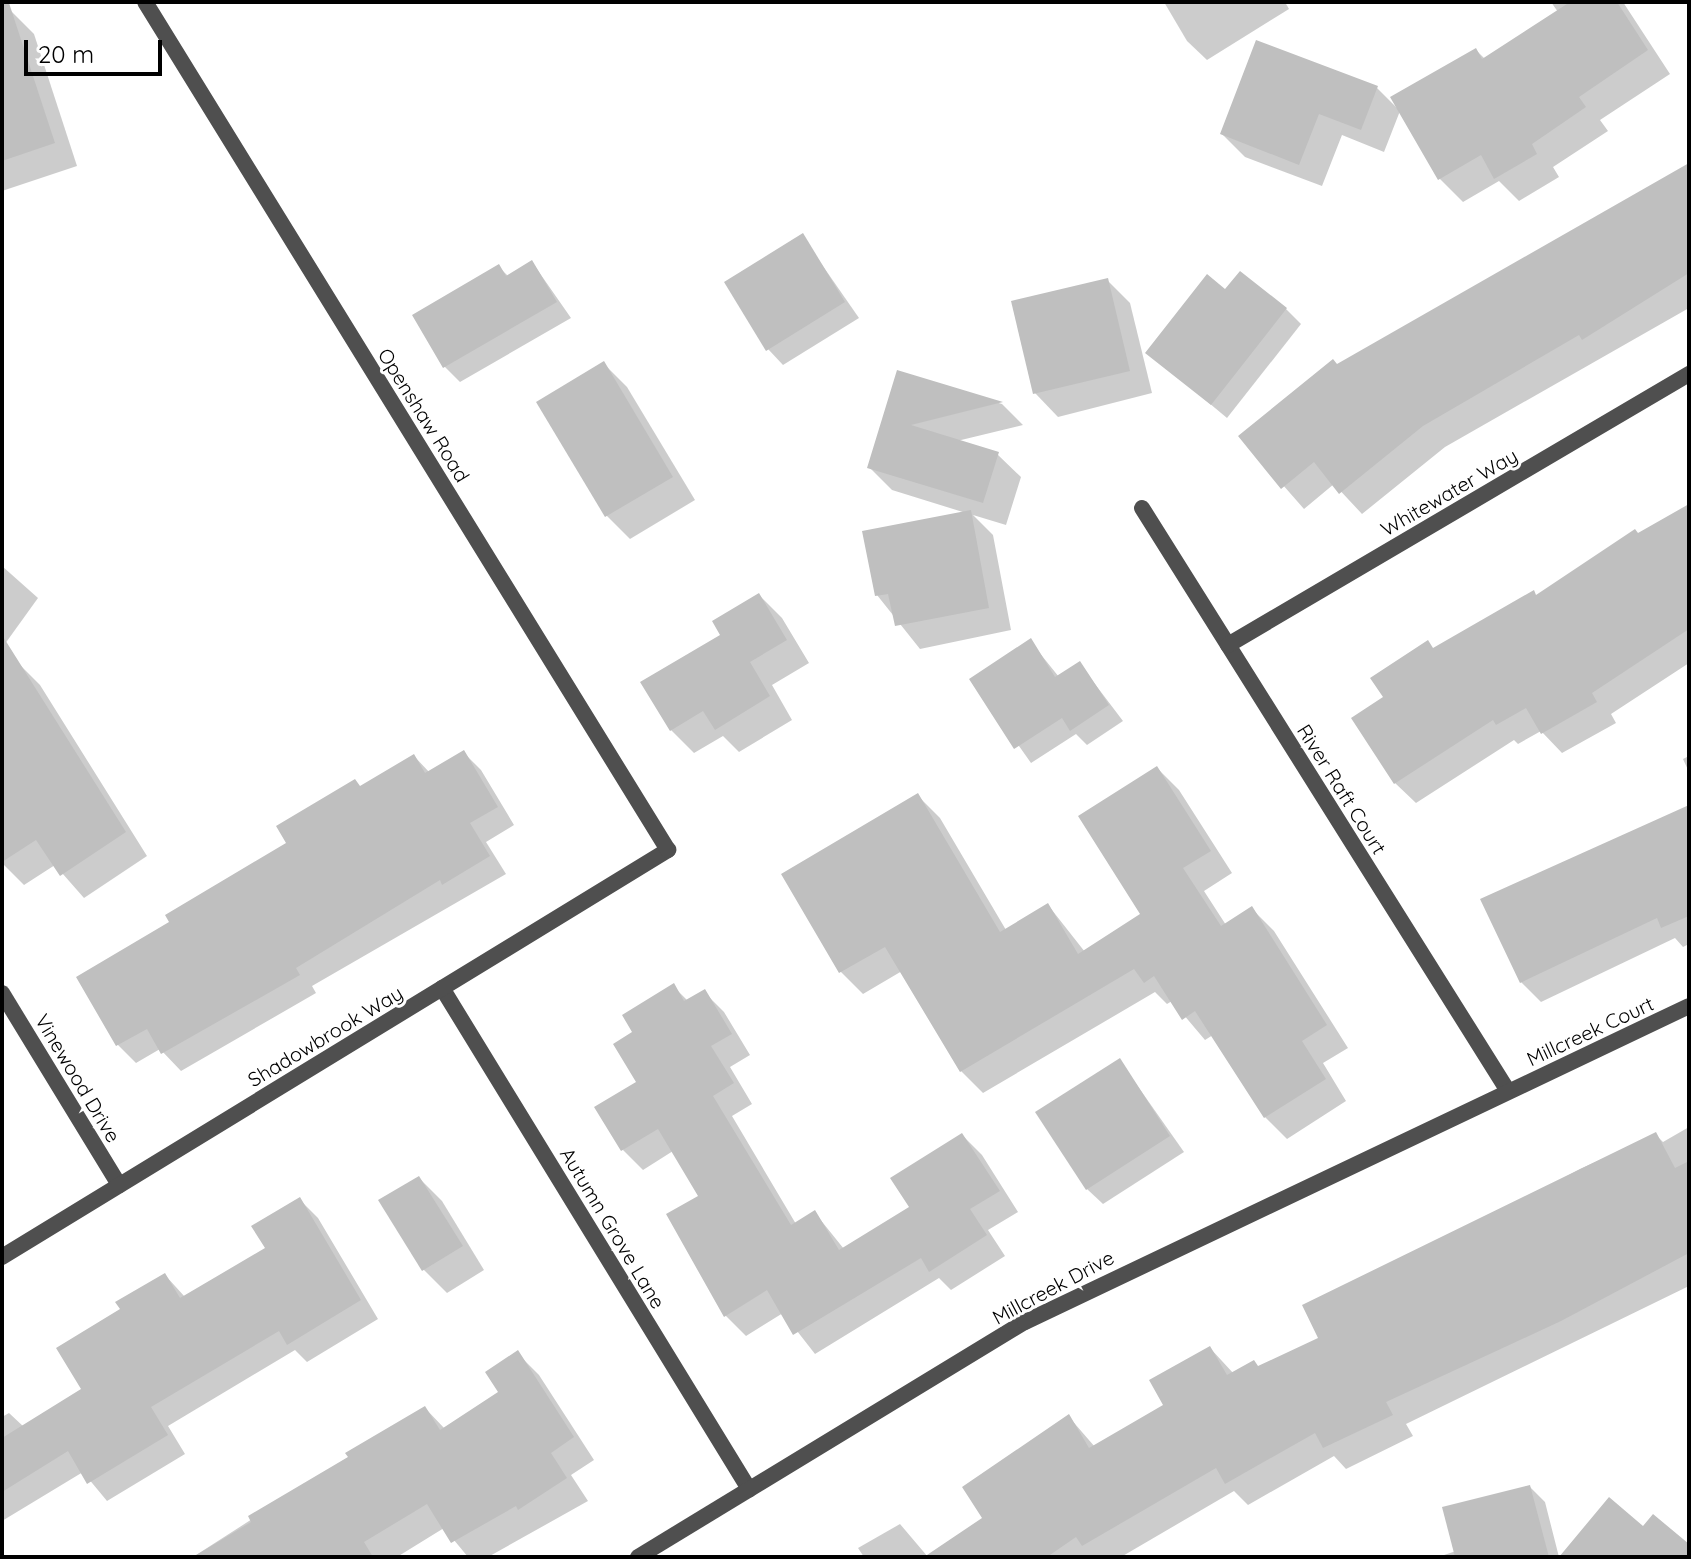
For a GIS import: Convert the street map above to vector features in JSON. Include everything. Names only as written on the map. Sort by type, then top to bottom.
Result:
[{"type":"street","name":"Openshaw Road","points":[[145,2],[668,850]]},
{"type":"street","name":"Whitewater Way","points":[[1228,645],[1689,374]]},
{"type":"street","name":"River Raft Court","points":[[1142,508],[1508,1091]]},
{"type":"street","name":"Shadowbrook Way","points":[[2,1257],[668,850]]},
{"type":"street","name":"Autumn Grove Lane","points":[[442,988],[749,1489]]},
{"type":"street","name":"Vinewood Drive","points":[[2,993],[119,1185]]},
{"type":"street","name":"Millcreek Court","points":[[1508,1091],[1689,1006]]},
{"type":"street","name":"Millcreek Drive","points":[[638,1557],[1025,1322],[1508,1091]]},
{"type":"building","points":[[1570,2],[1617,2],[1648,50],[1579,97],[1586,107],[1532,144],[1537,154],[1494,179],[1481,155],[1438,180],[1390,97],[1476,48],[1482,59]]},
{"type":"building","points":[[9,3],[55,143],[2,161],[2,4]]},
{"type":"building","points":[[1256,40],[1378,86],[1361,130],[1319,114],[1299,165],[1220,134]]},
{"type":"building","points":[[1689,163],[1689,273],[1582,340],[1579,335],[1423,426],[1339,494],[1314,462],[1281,489],[1238,436],[1333,359],[1337,364]]},
{"type":"building","points":[[803,233],[845,302],[766,351],[724,282]]},
{"type":"building","points":[[532,260],[557,302],[443,368],[412,315],[499,264],[506,276]]},
{"type":"building","points":[[1240,271],[1287,308],[1211,405],[1145,353],[1207,274],[1225,289]]},
{"type":"building","points":[[1108,278],[1130,371],[1033,394],[1011,301]]},
{"type":"building","points":[[604,361],[673,477],[605,517],[536,402]]},
{"type":"building","points":[[897,370],[1003,402],[911,425],[999,452],[983,503],[867,468]]},
{"type":"building","points":[[1689,504],[1689,629],[1592,693],[1597,702],[1541,734],[1526,708],[1496,725],[1493,720],[1394,784],[1351,718],[1383,697],[1370,678],[1428,640],[1433,648],[1534,590],[1536,595],[1635,529],[1638,533]]},
{"type":"building","points":[[971,510],[989,608],[895,626],[888,594],[875,596],[862,531]]},
{"type":"building","points":[[759,593],[787,640],[750,662],[770,696],[715,730],[703,711],[670,731],[640,682],[720,635],[712,621]]},
{"type":"building","points":[[2,635],[126,832],[60,876],[36,840],[2,862]]},
{"type":"building","points":[[1031,638],[1055,677],[1080,661],[1109,705],[1070,731],[1062,718],[1014,749],[969,679]]},
{"type":"building","points":[[464,750],[498,807],[470,823],[490,856],[442,885],[440,880],[296,968],[300,975],[161,1054],[147,1029],[116,1046],[76,977],[169,922],[165,915],[286,843],[276,826],[355,779],[360,786],[414,754],[425,773]]},
{"type":"building","points":[[1157,766],[1211,851],[1183,868],[1221,926],[1252,906],[1327,1025],[1302,1041],[1326,1079],[1264,1118],[1195,1011],[1182,1020],[1154,976],[1144,983],[1134,969],[960,1072],[885,947],[839,973],[781,874],[918,793],[1000,932],[1048,903],[1078,954],[1140,914],[1078,816]]},
{"type":"building","points":[[1689,805],[1689,916],[1661,928],[1657,918],[1520,983],[1480,899]]},
{"type":"building","points":[[674,983],[684,1001],[705,989],[732,1034],[711,1046],[734,1083],[713,1096],[791,1225],[815,1210],[839,1250],[909,1207],[890,1178],[962,1133],[1000,1191],[970,1209],[987,1235],[929,1272],[921,1258],[793,1335],[767,1290],[724,1317],[666,1214],[698,1196],[658,1129],[621,1151],[594,1107],[636,1082],[613,1044],[632,1032],[622,1015]]},
{"type":"building","points":[[1120,1058],[1170,1136],[1086,1190],[1035,1112]]},
{"type":"building","points":[[1656,1132],[1675,1168],[1689,1161],[1689,1253],[1561,1321],[1386,1402],[1393,1415],[1323,1448],[1315,1433],[1225,1484],[1216,1468],[1082,1546],[1076,1537],[1047,1557],[924,1557],[982,1518],[962,1487],[1069,1414],[1089,1448],[1163,1405],[1149,1380],[1210,1346],[1227,1375],[1254,1360],[1258,1366],[1318,1338],[1302,1305]]},
{"type":"building","points":[[419,1176],[463,1246],[422,1271],[378,1200]]},
{"type":"building","points":[[300,1197],[361,1300],[287,1345],[279,1331],[151,1407],[168,1435],[87,1484],[68,1451],[2,1492],[2,1438],[81,1389],[56,1348],[120,1309],[115,1302],[165,1273],[180,1298],[265,1248],[251,1226]]},
{"type":"building","points":[[518,1350],[574,1437],[551,1453],[567,1478],[518,1510],[516,1506],[451,1543],[427,1504],[364,1542],[373,1557],[193,1557],[251,1522],[248,1516],[348,1457],[345,1453],[425,1406],[440,1430],[498,1392],[485,1372]]},
{"type":"building","points":[[1530,1485],[1549,1557],[1455,1557],[1442,1507]]},
{"type":"building","points":[[1609,1497],[1643,1526],[1653,1514],[1689,1544],[1689,1557],[1559,1557]]}]
